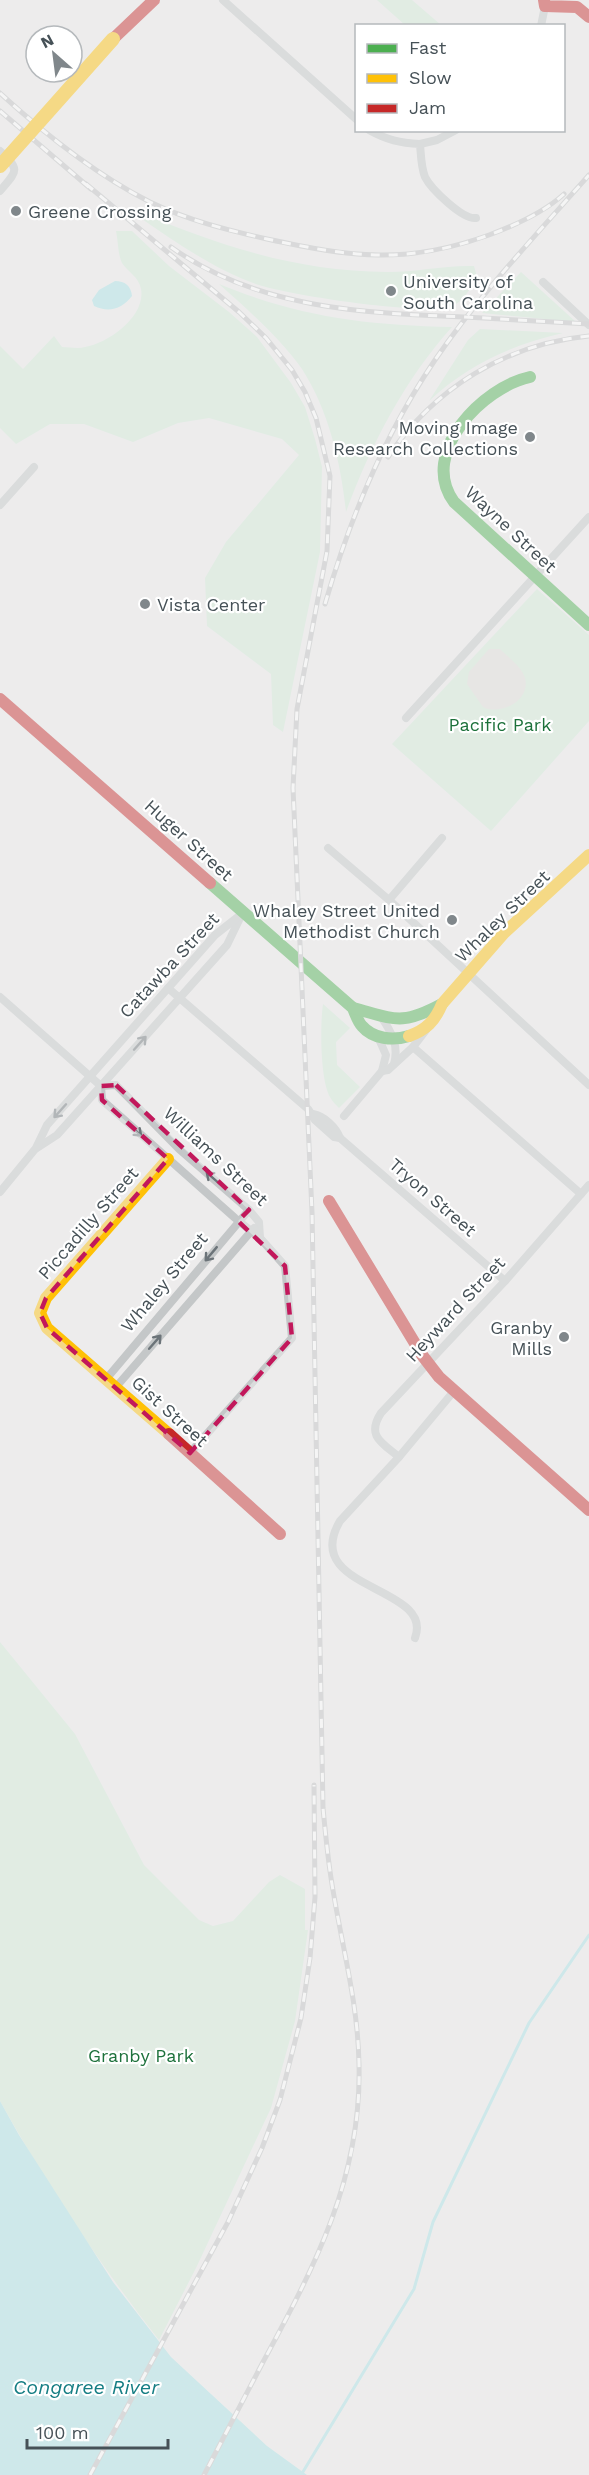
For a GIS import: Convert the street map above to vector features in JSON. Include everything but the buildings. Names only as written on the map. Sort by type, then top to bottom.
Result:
[{"type":"street","points":[[0,166],[112,39],[143,0]]},
{"type":"street","points":[[112,39],[154,0]]},
{"type":"street","points":[[223,0],[355,117]]},
{"type":"street","points":[[541,24],[544,3],[577,7],[589,17]]},
{"type":"street","points":[[374,132],[399,143],[420,144],[437,140],[452,132]]},
{"type":"street","points":[[420,144],[423,169],[429,184],[466,217],[476,218]]},
{"type":"street","points":[[0,151],[16,168],[0,191]]},
{"type":"street","points":[[543,282],[589,325]]},
{"type":"street","name":"Wayne Street","points":[[530,377],[519,377],[506,383],[490,395],[465,422],[450,441],[442,465],[443,480],[447,493],[454,502],[589,625]]},
{"type":"street","points":[[0,505],[34,467]]},
{"type":"street","points":[[406,718],[589,517]]},
{"type":"street","name":"Huger Street","points":[[0,699],[352,1008]]},
{"type":"street","points":[[389,900],[442,838]]},
{"type":"street","points":[[328,848],[389,900],[589,1085]]},
{"type":"street","name":"Whaley Street","points":[[344,1116],[382,1071],[394,1064],[413,1047],[436,1018],[442,1004],[504,933],[589,855]]},
{"type":"street","name":"Catawba Street","points":[[0,1192],[36,1148],[47,1125],[215,935],[243,913]]},
{"type":"street","name":"Catawba Street","points":[[36,1148],[57,1135],[180,999],[227,945],[243,913]]},
{"type":"street","name":"Tryon Street","points":[[168,988],[313,1114],[315,1120],[334,1137],[340,1138],[505,1281]]},
{"type":"street","name":"Williams Street","points":[[0,997],[100,1086],[102,1100],[260,1238]]},
{"type":"street","name":"Whaley Street","points":[[352,1008],[382,1018],[406,1021],[442,1004]]},
{"type":"street","points":[[352,1008],[361,1026],[378,1037],[394,1040],[415,1036],[427,1028]]},
{"type":"street","points":[[382,1018],[394,1040],[396,1049],[394,1064]]},
{"type":"street","points":[[378,1037],[386,1055],[382,1071]]},
{"type":"street","points":[[413,1047],[581,1194]]},
{"type":"street","name":"Williams Street","points":[[100,1086],[116,1085],[180,1149],[249,1210],[259,1222],[260,1238]]},
{"type":"street","name":"Piccadilly Street","points":[[40,1313],[45,1298],[168,1159]]},
{"type":"street","name":"Heyward Street","points":[[399,1457],[380,1441],[374,1432],[374,1424],[396,1395],[505,1281],[589,1185]]},
{"type":"street","points":[[329,1201],[427,1363],[454,1391],[589,1510]]},
{"type":"street","name":"Whaley Street","points":[[112,1382],[249,1210]]},
{"type":"street","name":"Whaley Street","points":[[112,1382],[259,1222]]},
{"type":"street","points":[[190,1453],[292,1338],[285,1266],[260,1238]]},
{"type":"street","name":"Gist Street","points":[[40,1313],[47,1328],[112,1382],[280,1534]]},
{"type":"street","points":[[415,1638],[419,1628],[409,1608],[363,1582],[333,1556],[334,1532],[340,1521],[399,1457],[454,1391]]},
{"type":"highlighted area","points":[[116,1085],[249,1210],[238,1221],[285,1266],[292,1338],[190,1453],[47,1328],[40,1313],[46,1298],[168,1159],[102,1100],[101,1086]]},
{"type":"green space","points":[[377,0],[412,0],[440,24],[404,24]]},
{"type":"green space","points":[[140,213],[231,246],[291,262],[354,271],[388,272],[474,266],[477,277],[461,300],[454,305],[440,308],[389,307],[299,294],[259,285],[227,272],[139,217]]},
{"type":"green space","points":[[116,231],[132,231],[169,266],[229,312],[257,337],[291,383],[305,407],[322,467],[320,552],[283,732],[273,725],[271,674],[207,626],[205,578],[226,542],[299,455],[282,439],[209,418],[178,423],[133,442],[84,424],[50,424],[16,444],[0,428],[0,346],[23,369],[54,336],[62,347],[80,348],[95,344],[124,327],[138,309],[141,299],[140,285],[122,263]]},
{"type":"green space","points":[[521,272],[576,322],[482,313]]},
{"type":"green space","points":[[219,284],[305,312],[391,324],[452,327],[419,369],[390,414],[366,463],[346,512],[341,475],[332,438],[320,402],[311,385],[302,369],[263,324]]},
{"type":"green space","points":[[480,329],[563,333],[526,343],[491,358],[443,388],[429,401],[468,340]]},
{"type":"green space","name":"Pacific Park","points":[[537,589],[589,635],[589,721],[491,831],[392,744]]},
{"type":"green space","points":[[323,1004],[350,1028],[336,1042],[337,1065],[360,1087],[339,1108],[330,1097],[324,1078],[321,1038]]},
{"type":"green space","name":"Granby Park","points":[[0,1642],[75,1734],[144,1865],[199,1920],[213,1926],[233,1921],[269,1882],[280,1875],[305,1889],[305,1930],[308,1930],[295,2021],[271,2108],[196,2268],[159,2340],[75,2224],[0,2101]]},
{"type":"sand","points":[[489,649],[500,649],[518,666],[525,678],[524,693],[506,708],[483,707],[467,684],[469,672]]},
{"type":"water","points":[[115,281],[127,285],[132,296],[120,307],[105,309],[94,306],[92,300],[99,290]]},
{"type":"water","name":"Congaree River","points":[[0,2101],[19,2135],[113,2282],[171,2357],[267,2446],[307,2475],[0,2475]]},
{"type":"waterway","points":[[301,2475],[414,2289],[433,2222],[529,2023],[589,1935]]},
{"type":"railway","points":[[0,93],[72,153],[110,179],[150,202],[207,224],[297,245],[352,254],[378,255],[431,251],[459,245],[509,227],[538,213],[564,194]]},
{"type":"railway","points":[[0,111],[91,189]]},
{"type":"railway","points":[[325,604],[357,509],[370,478],[384,447],[417,388],[471,312],[509,265],[589,175]]},
{"type":"railway","points":[[86,184],[239,312],[266,338],[292,370],[305,392],[316,418],[330,476],[327,551],[297,709],[293,788],[312,1212],[323,1808],[330,1871],[352,1991],[358,2039],[358,2105],[353,2145],[332,2219],[300,2291],[204,2475]]},
{"type":"railway","points":[[171,247],[204,268],[239,284],[312,304],[388,313],[589,324]]},
{"type":"railway","points":[[388,457],[406,432],[427,410],[475,374],[529,349],[589,336]]},
{"type":"railway","points":[[90,2475],[228,2222],[262,2148],[280,2100],[301,2018],[310,1958],[315,1897],[314,1785]]},
{"type":"traffic: fast","points":[[530,377],[512,383],[493,394],[461,425],[450,444],[444,463],[445,483],[454,502],[589,625]]},
{"type":"traffic: fast","points":[[210,883],[353,1008],[359,1022],[372,1034],[384,1038],[409,1036]]},
{"type":"traffic: fast","points":[[353,1008],[389,1017],[407,1018],[442,1004]]},
{"type":"traffic: slow","points":[[0,166],[113,39]]},
{"type":"traffic: slow","points":[[409,1036],[429,1024],[442,1004],[504,933],[589,855]]},
{"type":"traffic: slow","points":[[168,1159],[46,1298],[40,1313],[47,1328],[169,1434]]},
{"type":"traffic: jam","points":[[113,39],[154,0]]},
{"type":"traffic: jam","points":[[544,0],[545,6],[577,7],[589,17]]},
{"type":"traffic: jam","points":[[0,699],[210,883]]},
{"type":"traffic: jam","points":[[329,1201],[422,1355],[439,1377],[589,1510]]},
{"type":"traffic: jam","points":[[169,1434],[280,1534]]},
{"type":"place","name":"Greene Crossing","points":[[16,211]]},
{"type":"place","name":"University of South Carolina","points":[[391,291]]},
{"type":"place","name":"Moving Image Research Collections","points":[[530,437]]},
{"type":"place","name":"Vista Center","points":[[145,604]]},
{"type":"place","name":"Whaley Street United Methodist Church","points":[[452,920]]},
{"type":"place","name":"Granby Mills","points":[[564,1337]]}]
